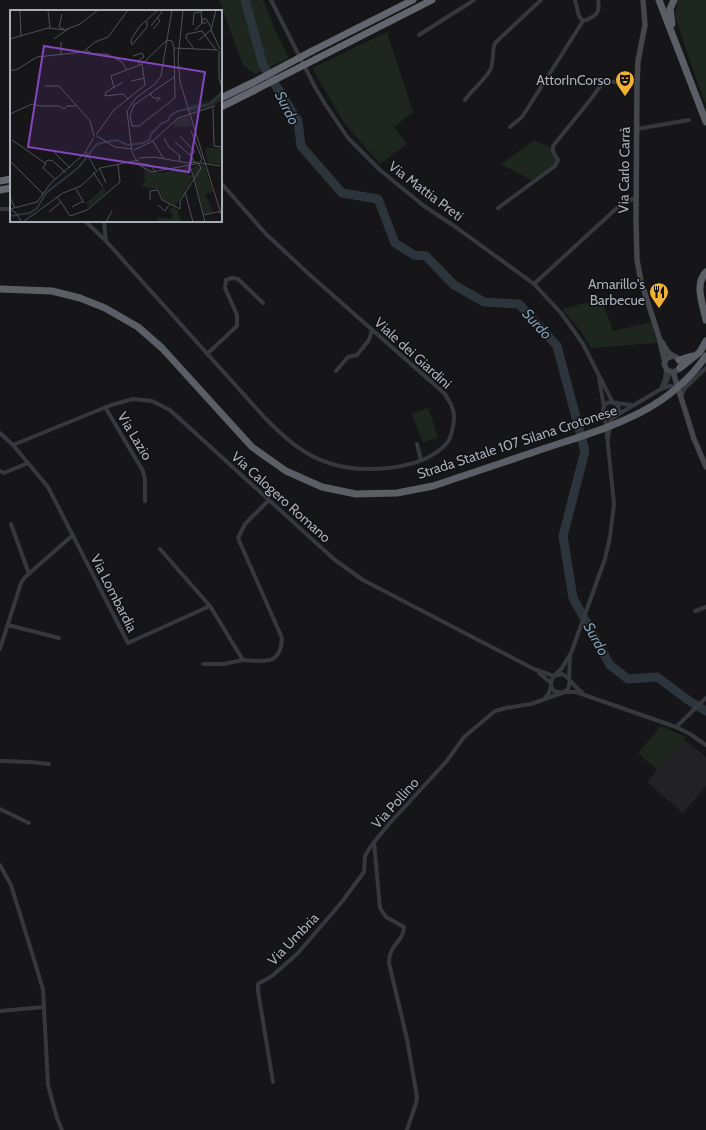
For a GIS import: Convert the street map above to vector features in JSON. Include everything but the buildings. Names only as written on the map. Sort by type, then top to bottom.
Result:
[{"type":"highway","points":[[222,106],[312,52],[413,0]]},
{"type":"highway","points":[[222,98],[254,87],[316,59],[432,0]]},
{"type":"highway","points":[[659,0],[706,122]]},
{"type":"highway","points":[[674,0],[670,9],[671,20],[682,59]]},
{"type":"highway","points":[[0,181],[10,179]]},
{"type":"highway","points":[[0,190],[10,188]]},
{"type":"highway","points":[[706,272],[701,279],[700,290],[706,320]]},
{"type":"highway","name":"Strada Statale 107 Silana Crotonese","points":[[0,289],[52,291],[80,298],[105,308],[138,327],[162,348],[252,447],[286,471],[322,487],[356,494],[397,493],[433,486],[610,426],[650,408],[666,398],[683,384],[698,368],[706,356]]},
{"type":"highway","points":[[673,370],[700,352],[706,341]]},
{"type":"highway","points":[[676,358],[696,355]]},
{"type":"main road","name":"Via Carlo Carrà","points":[[643,0],[644,25],[638,61],[637,84],[636,242],[639,270],[665,362],[673,370]]},
{"type":"main road","name":"Via Carlo Carrà","points":[[659,337],[668,353],[676,358]]},
{"type":"main road","points":[[665,362],[668,358],[676,358],[680,364],[673,370]]},
{"type":"main road","points":[[673,370],[676,387],[694,439],[706,466]]},
{"type":"main road","points":[[673,370],[680,397]]},
{"type":"street","name":"Via Mattia Preti","points":[[271,0],[314,87],[348,138],[380,170],[424,206],[534,284],[561,313],[574,331],[619,410],[617,415]]},
{"type":"street","points":[[419,36],[474,0]]},
{"type":"street","points":[[465,100],[491,68],[493,47],[495,42],[541,0]]},
{"type":"street","points":[[575,0],[579,16],[583,21]]},
{"type":"street","points":[[510,128],[516,124],[525,113],[583,21],[595,17],[599,12],[598,0]]},
{"type":"street","points":[[498,208],[555,166],[558,160],[552,152],[553,146],[591,100],[604,81],[637,84]]},
{"type":"street","points":[[637,129],[689,120]]},
{"type":"street","name":"Viale dei Giardini","points":[[86,222],[106,241],[269,423],[288,441],[306,453],[328,463],[354,469],[382,469],[411,464],[421,460],[432,455],[448,442],[454,425],[453,408],[445,394],[310,275],[266,234],[222,184]]},
{"type":"street","points":[[534,284],[625,201],[637,198]]},
{"type":"street","points":[[104,222],[106,241]]},
{"type":"street","points":[[206,354],[237,326],[237,315],[225,288],[226,280],[232,278],[238,279],[263,302]]},
{"type":"street","points":[[336,371],[348,357],[357,355],[369,340],[372,330]]},
{"type":"street","points":[[680,397],[685,388],[706,368]]},
{"type":"street","points":[[661,389],[665,380],[673,370]]},
{"type":"street","name":"Via Mattia Preti","points":[[599,374],[608,444]]},
{"type":"street","points":[[605,416],[611,418],[661,389],[670,386],[676,387]]},
{"type":"street","name":"Via Calogero Romano","points":[[13,445],[105,407],[133,399],[152,401],[170,410],[268,501],[335,560],[363,580],[534,669]]},
{"type":"street","points":[[604,407],[607,403],[632,405]]},
{"type":"street","name":"Via Lazio","points":[[105,407],[143,470],[145,479],[145,501]]},
{"type":"street","points":[[543,700],[549,693],[555,675],[562,668],[571,652],[605,559],[613,519],[614,504],[608,444],[611,418]]},
{"type":"street","points":[[0,433],[13,445],[48,487],[73,535],[21,583],[0,649]]},
{"type":"street","points":[[417,444],[421,460]]},
{"type":"street","points":[[0,471],[4,473],[28,462]]},
{"type":"street","points":[[203,664],[223,664],[243,660],[265,661],[277,656],[282,650],[282,638],[238,538],[245,524],[268,501]]},
{"type":"street","points":[[11,524],[29,574]]},
{"type":"street","name":"Via Lombardia","points":[[73,535],[128,643],[210,606]]},
{"type":"street","points":[[160,549],[210,606],[243,660]]},
{"type":"street","points":[[695,611],[706,608]]},
{"type":"street","points":[[8,625],[59,638]]},
{"type":"street","points":[[563,693],[568,689],[571,652]]},
{"type":"street","points":[[534,669],[555,675],[565,675],[577,689],[593,697]]},
{"type":"street","points":[[534,669],[546,678],[554,691],[563,693],[576,692],[593,697],[676,727],[690,734],[706,745]]},
{"type":"street","name":"Via Pollino","points":[[407,1130],[417,1097],[407,1039],[389,963],[391,951],[404,936],[404,927],[386,917],[380,908],[374,842],[446,762],[464,737],[483,723],[491,714],[495,711],[521,706],[563,693]]},
{"type":"street","points":[[676,727],[706,698]]},
{"type":"street","points":[[0,762],[31,762],[49,764]]},
{"type":"street","points":[[0,809],[29,823]]},
{"type":"street","name":"Via Umbria","points":[[273,1082],[258,984],[272,976],[298,953],[341,903],[364,872],[366,867],[365,856],[374,842]]},
{"type":"street","points":[[0,865],[11,885],[43,989],[48,1085],[57,1118],[62,1130]]},
{"type":"street","points":[[0,1011],[44,1007]]},
{"type":"shaded area","points":[[219,0],[263,0],[275,30],[289,58],[255,74],[243,65]]},
{"type":"shaded area","points":[[678,0],[706,0],[706,105],[675,16]]},
{"type":"shaded area","points":[[387,32],[413,112],[394,127],[407,144],[380,164],[345,124],[312,68]]},
{"type":"shaded area","points":[[534,140],[550,147],[552,154],[557,159],[555,164],[533,181],[501,164]]},
{"type":"shaded area","points":[[601,299],[613,331],[651,322],[657,343],[591,348],[580,330],[562,309]]},
{"type":"shaded area","points":[[428,408],[438,437],[423,443],[412,414]]},
{"type":"shaded area","points":[[661,726],[686,737],[658,770],[638,753]]},
{"type":"shaded area","points":[[684,739],[706,757],[706,786],[683,813],[647,782]]},
{"type":"waterway","name":"Surdo","points":[[245,0],[263,65],[298,121],[301,146],[342,193],[378,199],[395,243],[414,255],[426,256],[454,285],[484,302],[519,304],[557,346],[585,451],[563,536],[573,598],[610,665],[628,679],[657,677],[688,700],[706,711]]},
{"type":"place","name":"AttorInCorso","points":[[625,97]]},
{"type":"place","name":"Amarillo's Barbecue","points":[[659,309]]}]
